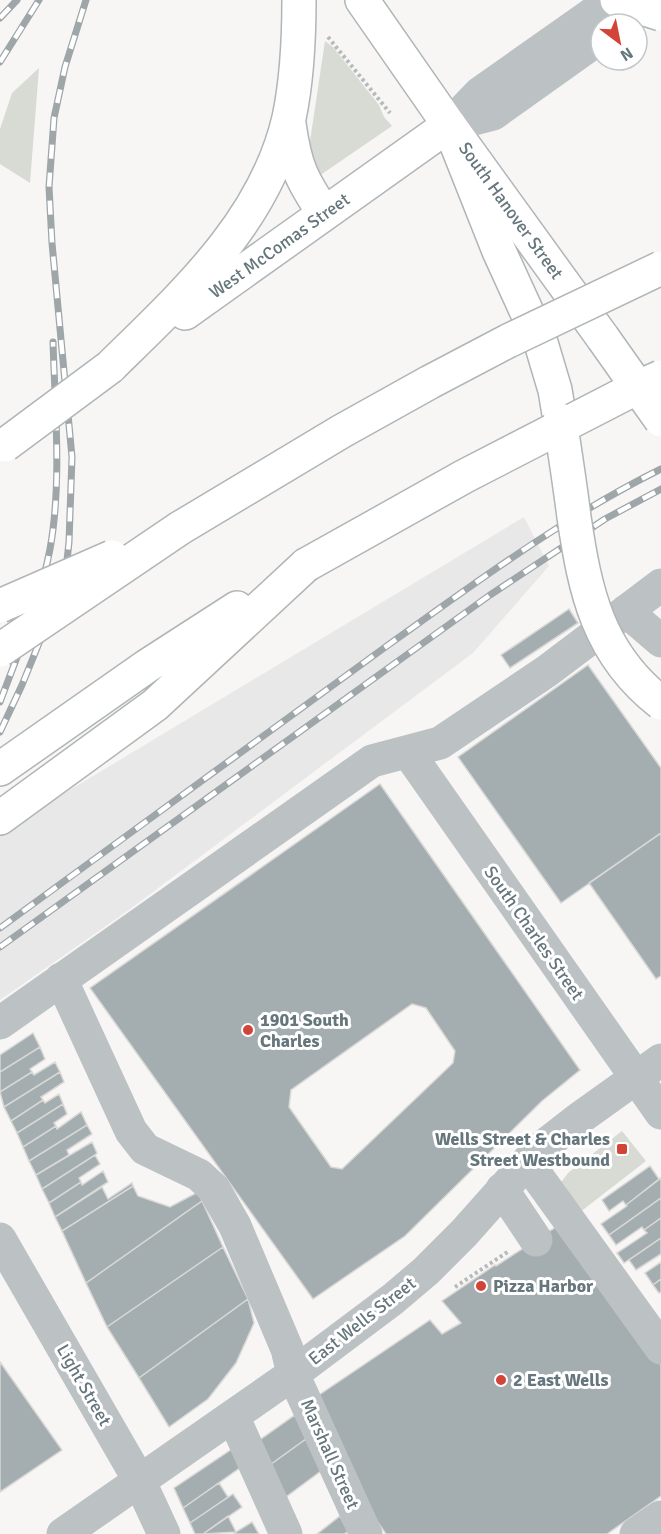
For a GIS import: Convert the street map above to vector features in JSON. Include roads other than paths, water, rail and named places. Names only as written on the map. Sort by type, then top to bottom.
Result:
[{"type":"main road","points":[[3,447],[110,367],[194,284],[240,225],[270,172],[288,119],[296,71],[299,0]]},
{"type":"main road","name":"South Hanover Street","points":[[362,0],[661,420]]},
{"type":"main road","points":[[617,0],[661,14]]},
{"type":"main road","points":[[288,119],[292,149],[298,168],[324,213]]},
{"type":"main road","points":[[449,125],[499,251],[541,343],[555,390],[581,562],[596,618],[607,642],[622,664],[640,685],[661,703]]},
{"type":"main road","name":"West McComas Street","points":[[110,367],[449,125]]},
{"type":"main road","points":[[0,650],[180,528],[430,382],[508,341],[661,268]]},
{"type":"main road","points":[[0,769],[147,666],[306,566],[465,476],[661,377]]},
{"type":"main road","points":[[0,606],[180,528]]},
{"type":"main road","points":[[0,818],[155,705],[306,566]]},
{"type":"street","name":"West McComas Street","points":[[449,125],[480,93],[612,0]]},
{"type":"street","points":[[637,12],[654,0]]},
{"type":"street","name":"West McComas Street","points":[[449,125],[493,114],[589,46]]},
{"type":"street","points":[[358,548],[611,403],[661,377]]},
{"type":"street","points":[[0,1023],[372,761],[440,743],[547,671],[661,585]]},
{"type":"street","points":[[626,611],[661,641]]},
{"type":"street","name":"South Charles Street","points":[[408,752],[649,1069],[661,1113]]},
{"type":"street","name":"Marshall Street","points":[[61,979],[132,1131],[145,1149],[199,1175],[214,1189],[236,1226],[287,1349],[293,1374],[366,1534]]},
{"type":"street","name":"East Wells Street","points":[[63,1534],[293,1374],[426,1271],[464,1233],[536,1152],[649,1069]]},
{"type":"street","points":[[527,1162],[661,1348]]},
{"type":"street","points":[[502,1189],[523,1245]]},
{"type":"street","name":"Light Street","points":[[0,1239],[140,1480],[164,1534]]},
{"type":"street","points":[[233,1416],[286,1534]]},
{"type":"street","points":[[636,1534],[661,1516]]},
{"type":"railway","points":[[0,18],[17,0]]},
{"type":"railway","points":[[0,62],[39,0]]},
{"type":"railway","points":[[0,732],[22,685],[65,579],[69,542],[72,457],[49,187],[54,118],[65,67],[86,0]]},
{"type":"railway","points":[[0,702],[35,607],[46,569],[54,524],[57,472],[53,342]]},
{"type":"railway","points":[[0,928],[485,576],[554,530],[624,488],[661,469]]},
{"type":"railway","points":[[0,947],[490,595],[605,519],[661,489]]},
{"type":"place","name":"1901 South Charles","points":[[248,1030]]},
{"type":"place","name":"Wells Street & Charles Street Westbound","points":[[622,1149]]},
{"type":"place","name":"Pizza Harbor","points":[[481,1286]]},
{"type":"place","name":"2 East Wells","points":[[501,1380]]}]
